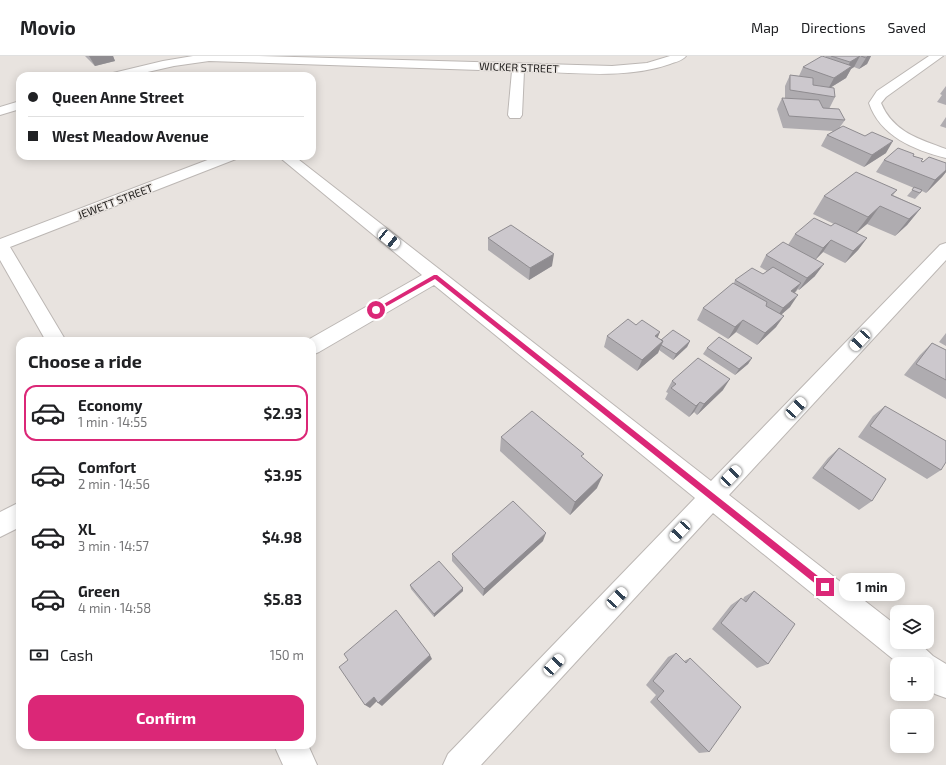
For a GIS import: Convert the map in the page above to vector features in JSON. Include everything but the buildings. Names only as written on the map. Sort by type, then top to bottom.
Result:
[{"type":"street","name":"WICKER STREET","points":[[129,72],[164,60],[227,58],[477,61],[518,68],[631,69],[663,63],[680,56]]},
{"type":"street","points":[[937,56],[881,94],[875,103],[877,113],[886,124],[899,134],[946,154]]},
{"type":"street","points":[[164,60],[180,72]]},
{"type":"street","points":[[515,115],[518,68]]},
{"type":"street","points":[[0,110],[16,106]]},
{"type":"street","name":"JEWETT STREET","points":[[0,245],[221,160]]},
{"type":"street","points":[[290,160],[913,657]]},
{"type":"street","points":[[0,245],[54,337]]},
{"type":"street","points":[[459,765],[946,249]]},
{"type":"street","points":[[316,345],[436,276]]},
{"type":"street","points":[[0,525],[16,516]]},
{"type":"street","points":[[934,674],[946,683]]},
{"type":"street","points":[[292,749],[301,765]]},
{"type":"route","points":[[376,310],[436,276],[825,587]]}]
